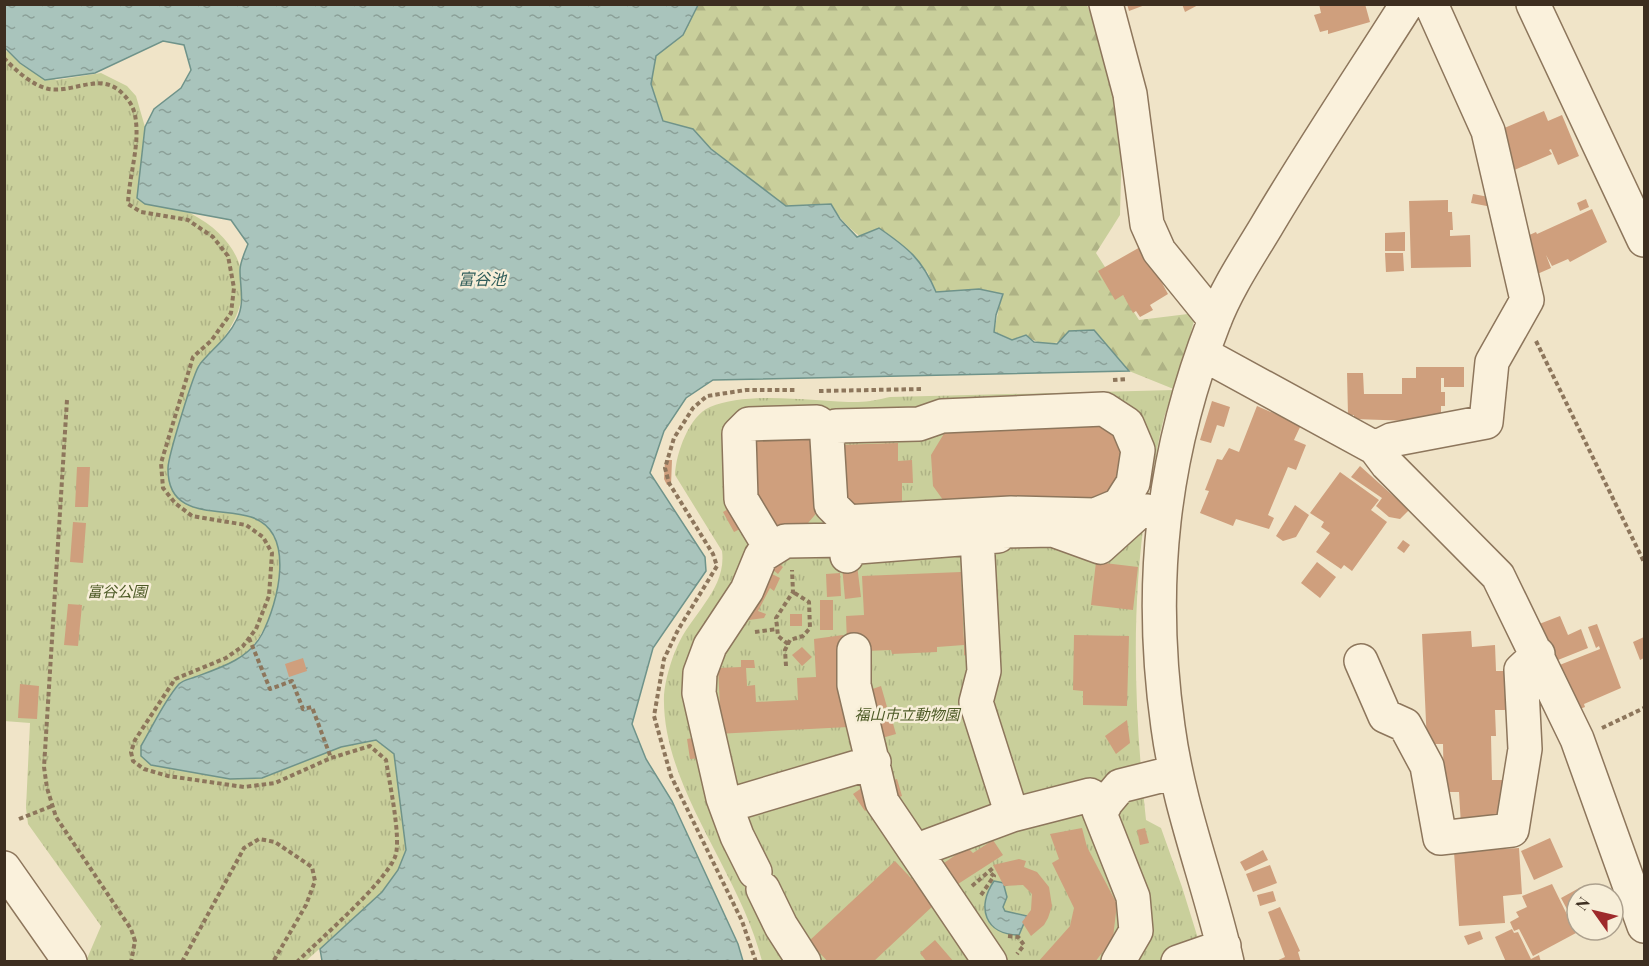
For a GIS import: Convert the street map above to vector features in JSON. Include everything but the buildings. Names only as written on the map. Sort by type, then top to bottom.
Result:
[{"type":"street","points":[[1106,4],[1130,94],[1147,224],[1159,251],[1215,320]]},
{"type":"street","points":[[1178,962],[1225,954],[1190,836],[1176,771],[1168,727],[1158,606],[1163,514],[1185,406],[1215,320],[1280,204],[1407,4]]},
{"type":"street","points":[[1376,448],[1390,440],[1486,422],[1492,362],[1527,300],[1488,131],[1431,4]]},
{"type":"street","points":[[1533,4],[1644,240]]},
{"type":"street","points":[[1203,354],[1376,448],[1387,464],[1498,576],[1538,654],[1577,739],[1644,926]]},
{"type":"street","points":[[1104,409],[1127,424],[1138,450],[1132,483],[1119,505],[1095,515],[1011,513],[845,541],[831,505],[827,438],[836,426],[919,424],[942,416],[1104,409]]},
{"type":"street","points":[[782,545],[741,499],[738,434],[749,424],[817,422],[832,432]]},
{"type":"street","points":[[804,962],[781,926],[726,806],[699,693],[700,673],[710,646],[747,590],[761,556],[782,545],[1053,531],[1100,548],[1141,510],[1163,514]]},
{"type":"street","points":[[989,534],[984,671],[976,702],[1012,815]]},
{"type":"street","points":[[854,650],[854,685],[882,802],[990,962]]},
{"type":"street","points":[[1361,661],[1385,716],[1405,725],[1427,766],[1440,838],[1512,830],[1525,749],[1521,670],[1538,654]]},
{"type":"street","points":[[726,806],[874,762]]},
{"type":"street","points":[[1118,962],[1136,931],[1133,897],[1099,811],[1120,786],[1176,771]]},
{"type":"street","points":[[915,851],[1012,815],[1090,795],[1105,805]]},
{"type":"street","points":[[4,868],[70,962]]},
{"type":"path","points":[[4,58],[36,84],[48,89],[65,89],[103,82],[120,90],[132,103],[136,123],[129,204],[141,212],[188,220],[213,237],[228,256],[234,288],[231,313],[211,341],[193,357],[161,463],[163,488],[175,503],[192,516],[246,525],[264,537],[272,553],[268,596],[256,629],[249,638],[226,658],[175,679],[135,740],[131,752],[133,761],[144,769],[168,776],[244,787],[275,783],[331,758],[370,746],[386,760],[398,840],[396,857],[376,884],[297,962]]},
{"type":"path","points":[[1527,300],[1528,324],[1644,562]]},
{"type":"path","points":[[67,400],[44,767],[56,817],[131,929],[135,941],[131,962]]},
{"type":"path","points":[[782,545],[793,592],[809,602],[810,628],[802,636],[790,640],[785,650],[786,666]]},
{"type":"path","points":[[788,644],[778,636],[776,618],[793,592]]},
{"type":"path","points":[[249,638],[270,688],[292,681],[303,710],[312,707],[331,758]]},
{"type":"path","points":[[1577,739],[1644,708]]},
{"type":"path","points":[[19,819],[52,806]]},
{"type":"path","points":[[182,962],[244,848],[259,839],[275,842],[312,867],[315,881],[306,905],[273,962]]},
{"type":"green space","points":[[698,5],[1087,5],[1123,98],[1120,215],[1096,253],[1139,320],[1196,313],[1176,390],[1129,371],[1094,330],[1068,340],[1051,343],[1042,343],[1026,335],[1012,340],[994,331],[1002,294],[936,292],[927,271],[886,252],[861,237],[840,217],[831,204],[786,206],[711,149],[693,129],[663,121],[651,84],[656,56],[683,35]]},
{"type":"green space","name":"富谷公園","points":[[7,51],[20,63],[56,80],[101,73],[127,86],[136,96],[145,127],[137,198],[150,204],[190,213],[214,228],[230,246],[240,265],[243,285],[240,306],[231,326],[217,346],[198,365],[184,502],[194,507],[248,516],[266,526],[275,539],[279,555],[278,591],[265,626],[257,641],[247,652],[224,666],[180,683],[262,778],[341,747],[376,740],[394,754],[406,849],[398,870],[382,892],[306,961],[86,961],[101,926],[28,824],[26,808],[30,723],[4,721],[4,53]]},
{"type":"green space","name":"福山市立動物園","points":[[1175,390],[1160,433],[1141,549],[1136,640],[1138,730],[1146,820],[1161,828],[1205,961],[762,961],[737,895],[688,796],[666,729],[664,695],[673,658],[683,635],[714,589],[722,565],[722,551],[675,475],[681,446],[696,418],[710,407],[744,399],[783,398],[858,402],[890,397]]},
{"type":"water","name":"富谷池","points":[[4,5],[698,5],[683,35],[656,56],[651,84],[663,121],[693,129],[711,149],[786,206],[831,204],[840,219],[857,237],[879,228],[913,255],[936,292],[979,289],[1003,294],[996,315],[994,332],[1012,340],[1026,335],[1034,342],[1057,344],[1069,331],[1094,330],[1129,371],[713,380],[686,398],[664,431],[650,473],[705,557],[706,571],[653,648],[632,724],[646,759],[672,801],[738,944],[743,961],[322,961],[320,949],[382,892],[398,870],[406,850],[394,754],[376,740],[341,747],[262,778],[230,779],[151,765],[141,756],[141,746],[179,684],[233,661],[250,650],[256,643],[268,621],[278,587],[279,552],[274,537],[265,525],[251,517],[211,511],[186,504],[176,496],[170,485],[168,468],[187,397],[197,370],[229,332],[239,313],[240,267],[248,244],[231,220],[145,204],[137,198],[145,127],[154,109],[181,88],[191,70],[184,45],[163,41],[95,73],[45,80],[20,63],[5,48]]},
{"type":"water","points":[[994,881],[1009,884],[1004,886],[1007,897],[1003,907],[1005,911],[1027,916],[1019,935],[1007,934],[998,930],[987,918],[986,900]]}]
